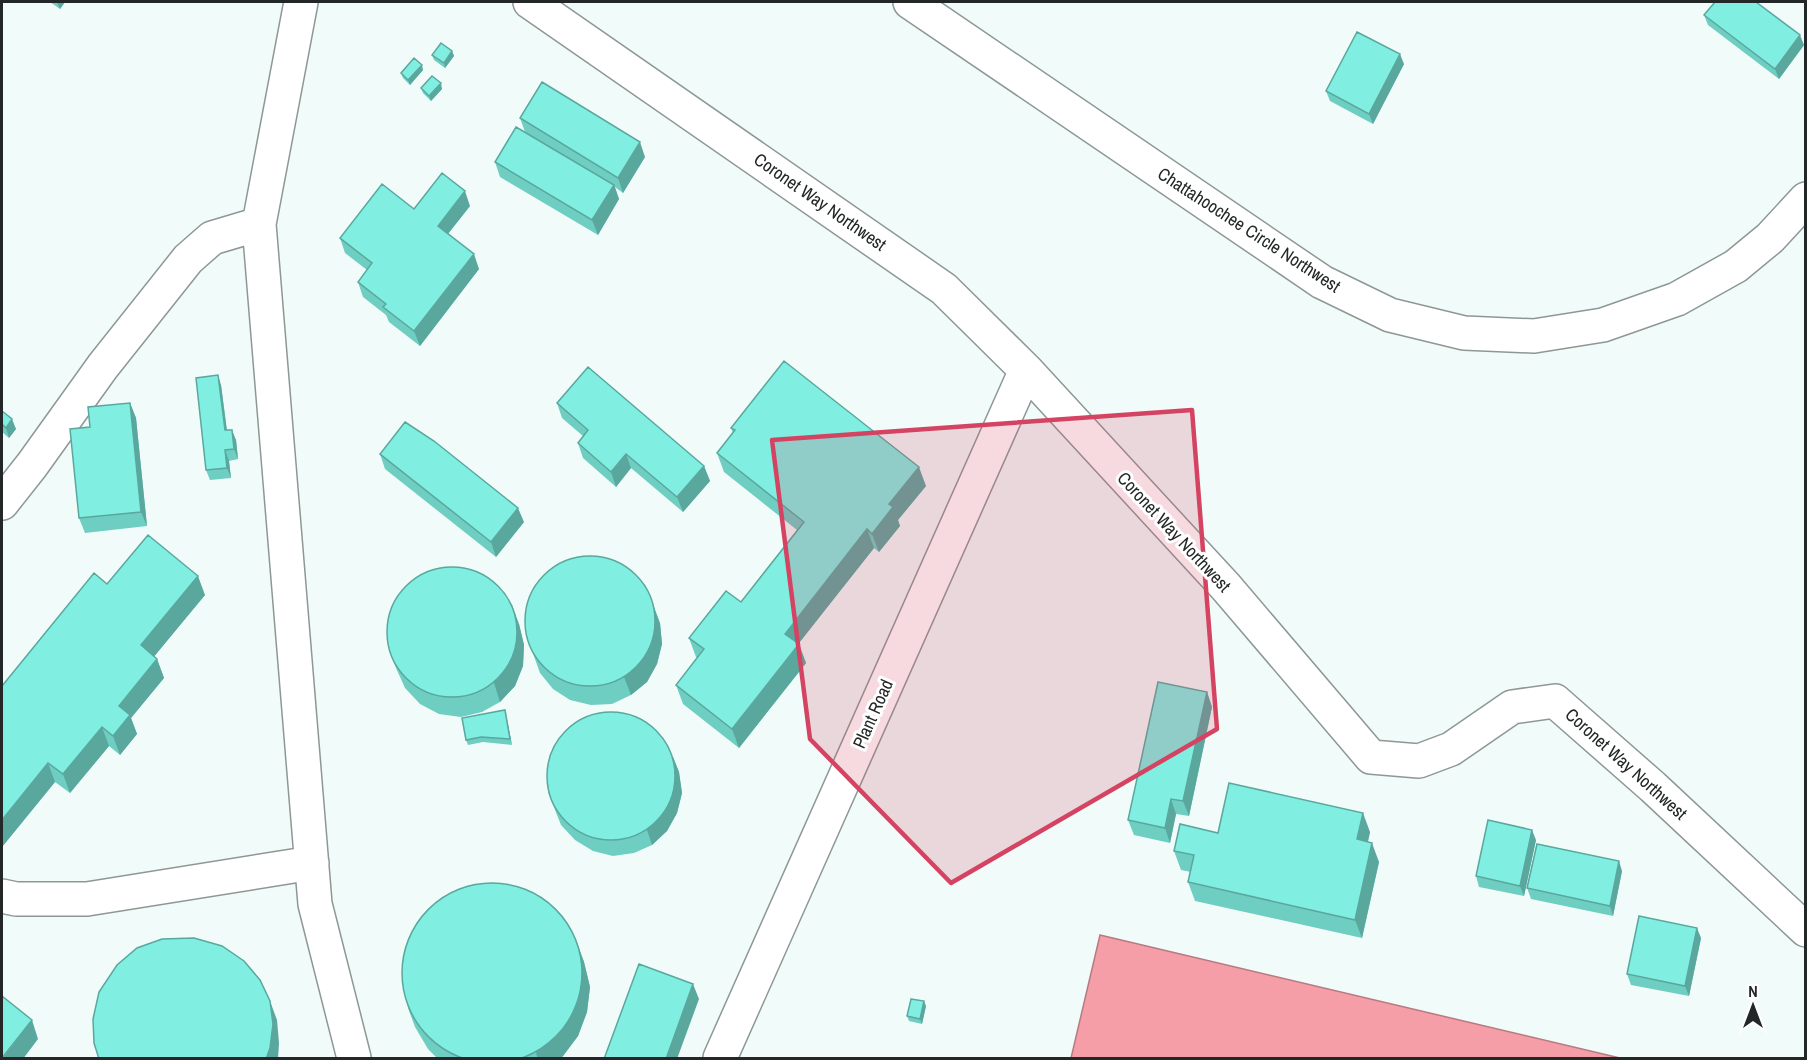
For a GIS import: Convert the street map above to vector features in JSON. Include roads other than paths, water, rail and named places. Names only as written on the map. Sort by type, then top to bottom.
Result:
[{"type":"street","points":[[301,2],[259,224],[315,904],[354,1059]]},
{"type":"street","name":"Coronet Way Northwest","points":[[530,2],[944,289],[1026,370],[1226,587],[1371,757],[1419,761],[1451,749],[1512,707],[1555,701],[1653,787],[1806,930]]},
{"type":"street","name":"Chattahoochee Circle Northwest","points":[[910,2],[1322,282],[1390,315],[1464,333],[1534,336],[1603,325],[1677,299],[1736,266],[1770,238],[1805,201]]},
{"type":"street","points":[[2,503],[103,366],[188,258],[212,238],[259,224]]},
{"type":"street","name":"Plant Road","points":[[720,1059],[1026,370]]},
{"type":"street","points":[[2,896],[87,898],[312,863]]}]
